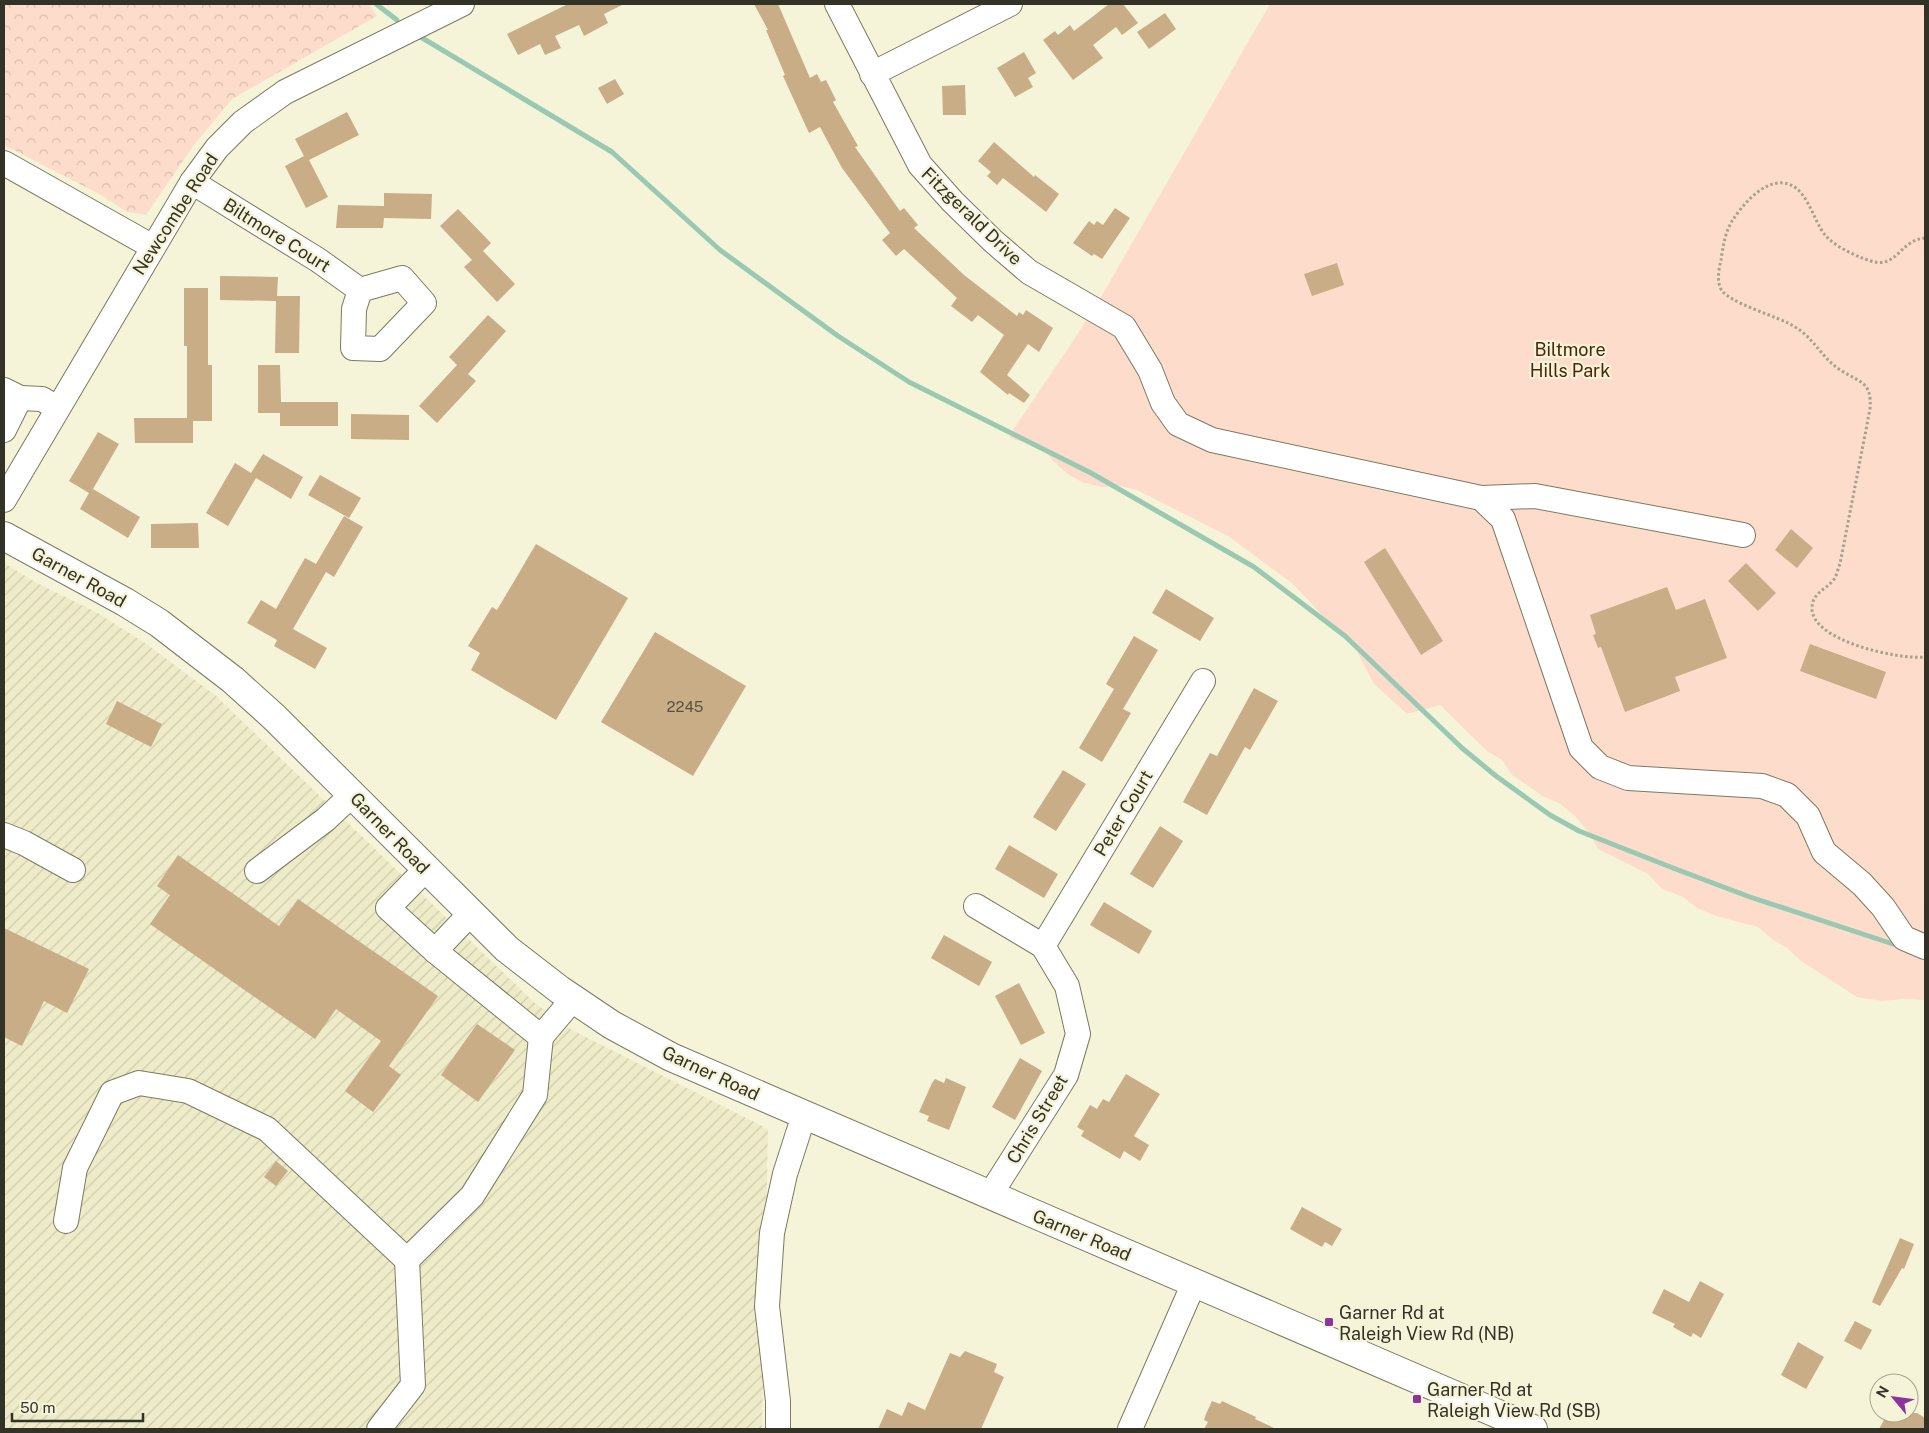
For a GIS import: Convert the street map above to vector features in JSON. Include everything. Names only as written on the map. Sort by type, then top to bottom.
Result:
[{"type":"main road","name":"Garner Road","points":[[4,536],[125,602],[159,623],[233,680],[352,795],[506,949],[573,999],[612,1025],[671,1056],[804,1115],[1533,1429]]},
{"type":"street","name":"Newcombe Road","points":[[4,500],[11,471],[57,408],[192,182],[218,148],[243,122],[285,92],[462,4]]},
{"type":"street","name":"Fitzgerald Drive","points":[[837,4],[920,166],[992,241],[1029,272],[1077,298],[1124,327],[1150,370],[1163,403],[1178,424],[1212,440],[1481,498],[1535,496],[1743,535]]},
{"type":"street","points":[[872,74],[1010,4]]},
{"type":"street","points":[[4,163],[152,247]]},
{"type":"street","name":"Biltmore Court","points":[[192,182],[318,260],[360,290]]},
{"type":"street","points":[[4,430],[12,394],[42,399],[57,408]]},
{"type":"street","points":[[1481,498],[1503,519],[1581,748],[1600,767],[1628,778],[1762,786],[1788,795],[1808,816],[1824,852],[1862,884],[1883,907],[1904,938],[1925,947]]},
{"type":"street","name":"Peter Court","points":[[1043,946],[1203,681]]},
{"type":"street","points":[[257,870],[325,820],[352,795]]},
{"type":"street","points":[[4,835],[24,843],[73,870]]},
{"type":"street","points":[[425,870],[388,908],[435,951],[541,1037]]},
{"type":"street","name":"Chris Street","points":[[976,906],[1043,946],[1067,986],[1078,1034],[1066,1075],[990,1195]]},
{"type":"street","points":[[435,951],[470,914]]},
{"type":"street","points":[[407,1260],[472,1196],[535,1095],[541,1037],[573,999]]},
{"type":"street","points":[[66,1221],[75,1168],[112,1093],[139,1083],[188,1091],[267,1130],[407,1260],[413,1385],[379,1429]]},
{"type":"street","points":[[778,1429],[778,1400],[767,1306],[772,1242],[785,1174],[804,1115]]},
{"type":"street","points":[[1130,1429],[1194,1283]]},
{"type":"path","points":[[1925,238],[1912,241],[1884,263],[1870,261],[1841,248],[1826,236],[1801,193],[1790,185],[1779,182],[1768,186],[1750,198],[1737,214],[1728,228],[1719,270],[1719,285],[1723,293],[1745,306],[1770,314],[1799,329],[1829,360],[1842,371],[1861,381],[1868,390],[1870,409],[1840,564],[1834,579],[1818,592],[1812,608],[1818,624],[1827,633],[1866,649],[1891,654],[1925,657]]},
{"type":"shaded area","points":[[4,563],[35,582],[96,612],[145,643],[215,695],[536,1004],[572,1030],[768,1129],[762,1429],[4,1429]]},
{"type":"green space","points":[[4,4],[369,4],[377,16],[232,99],[194,145],[146,215],[127,212],[99,194],[4,145]]},
{"type":"green space","name":"Biltmore Hills Park","points":[[1270,4],[1925,4],[1925,1000],[1882,1001],[1857,997],[1801,961],[1787,948],[1773,940],[1758,927],[1716,916],[1697,908],[1683,897],[1662,889],[1648,874],[1598,849],[1590,834],[1576,817],[1559,803],[1544,797],[1512,775],[1502,760],[1488,752],[1440,705],[1407,714],[1374,684],[1353,644],[1335,629],[1293,584],[1228,536],[1137,490],[1120,486],[1103,487],[1084,483],[1069,475],[1054,462],[1044,449],[1010,438],[1011,433],[1105,290]]},
{"type":"building","points":[[568,4],[624,4],[604,14],[608,23],[584,36],[579,25],[555,36],[561,48],[545,55],[540,44],[518,55],[507,34]]},
{"type":"building","points":[[754,4],[778,4],[810,78],[817,74],[821,82],[826,80],[836,100],[833,102],[858,146],[855,147],[900,211],[904,208],[918,225],[914,228],[964,275],[1017,316],[1019,312],[1023,315],[1026,310],[1053,328],[1039,352],[1028,344],[1007,375],[1030,395],[1024,403],[1009,393],[1008,395],[980,372],[1004,335],[978,315],[972,322],[951,306],[957,298],[904,249],[896,256],[882,240],[890,233],[842,168],[820,127],[809,133],[783,76],[785,75],[766,30],[768,30]]},
{"type":"building","points":[[1109,4],[1123,4],[1138,23],[1122,35],[1116,27],[1093,45],[1103,58],[1073,80],[1043,40],[1055,31],[1058,35],[1070,25],[1074,31]]},
{"type":"building","points":[[1165,13],[1176,29],[1149,49],[1137,32]]},
{"type":"building","points":[[1024,52],[1036,73],[1028,78],[1033,87],[1015,97],[997,68]]},
{"type":"building","points":[[615,79],[624,94],[607,104],[598,88]]},
{"type":"building","points":[[965,85],[966,115],[943,115],[942,86]]},
{"type":"building","points":[[347,112],[359,135],[309,160],[328,197],[306,208],[285,166],[304,156],[295,139]]},
{"type":"building","points":[[994,142],[1034,177],[1035,175],[1059,194],[1046,212],[1003,178],[997,185],[987,176],[991,172],[978,161]]},
{"type":"building","points":[[384,193],[432,194],[431,219],[384,218],[383,228],[336,228],[338,205],[384,206]]},
{"type":"building","points":[[1115,208],[1130,218],[1102,259],[1094,254],[1092,256],[1073,243],[1089,221],[1094,225],[1097,221],[1103,225]]},
{"type":"building","points":[[458,209],[491,243],[483,251],[515,284],[497,302],[464,267],[472,260],[440,226]]},
{"type":"building","points":[[1337,263],[1344,285],[1312,296],[1304,274]]},
{"type":"building","points":[[220,276],[278,277],[277,296],[300,296],[299,353],[275,353],[276,301],[220,300]]},
{"type":"building","points":[[184,288],[208,288],[208,365],[212,365],[212,421],[193,421],[193,443],[135,443],[134,418],[187,418],[187,346],[184,346]]},
{"type":"building","points":[[488,315],[506,331],[468,374],[476,381],[437,423],[419,406],[457,365],[449,357]]},
{"type":"building","points":[[258,365],[280,365],[281,402],[338,402],[338,426],[280,426],[280,413],[258,413]]},
{"type":"building","points":[[351,414],[409,415],[409,440],[351,439]]},
{"type":"building","points":[[98,432],[119,444],[93,489],[140,517],[128,538],[80,509],[89,493],[69,481]]},
{"type":"building","points":[[263,454],[303,477],[291,499],[256,478],[228,526],[206,513],[235,463],[251,473]]},
{"type":"building","points":[[320,475],[361,498],[349,518],[308,495]]},
{"type":"building","points":[[344,516],[363,527],[334,577],[326,572],[293,629],[327,648],[315,669],[274,646],[277,640],[247,623],[261,600],[276,609],[305,558],[316,564]]},
{"type":"building","points":[[198,523],[199,548],[151,548],[151,524]]},
{"type":"building","points":[[1791,529],[1813,548],[1797,568],[1775,550]]},
{"type":"building","points":[[536,544],[628,598],[556,720],[471,670],[480,653],[468,646],[492,607],[497,610]]},
{"type":"building","points":[[1385,548],[1443,641],[1421,655],[1364,562]]},
{"type":"building","points":[[1746,563],[1776,593],[1758,611],[1728,581]]},
{"type":"building","points":[[1667,587],[1676,610],[1705,599],[1727,658],[1675,677],[1680,691],[1625,712],[1601,647],[1598,648],[1593,635],[1596,634],[1590,615]]},
{"type":"building","points":[[1166,589],[1214,618],[1200,641],[1152,613]]},
{"type":"building","points":[[655,632],[746,686],[693,776],[601,722]]},
{"type":"building","points":[[1134,636],[1158,650],[1123,709],[1131,713],[1102,762],[1079,748],[1114,689],[1106,684]]},
{"type":"building","points":[[1810,644],[1886,672],[1876,699],[1800,671]]},
{"type":"building","points":[[1254,688],[1278,701],[1250,750],[1245,747],[1207,815],[1183,802],[1210,753],[1217,756]]},
{"type":"building","points":[[117,701],[162,724],[151,747],[106,724]]},
{"type":"building","points":[[1063,770],[1086,784],[1056,831],[1033,817]]},
{"type":"building","points":[[1160,826],[1183,841],[1153,888],[1130,874]]},
{"type":"building","points":[[1009,845],[1058,874],[1044,898],[995,869]]},
{"type":"building","points":[[178,855],[279,926],[298,899],[438,996],[389,1066],[401,1075],[373,1112],[345,1091],[381,1041],[336,1009],[315,1039],[150,924],[170,895],[157,886]]},
{"type":"building","points":[[1104,902],[1152,931],[1139,954],[1090,925]]},
{"type":"building","points":[[4,928],[89,969],[67,1013],[44,1001],[22,1046],[4,1037]]},
{"type":"building","points":[[944,935],[992,962],[979,986],[931,958]]},
{"type":"building","points":[[1019,983],[1045,1033],[1021,1045],[995,996]]},
{"type":"building","points":[[477,1024],[515,1050],[478,1102],[441,1075]]},
{"type":"building","points":[[1020,1058],[1042,1071],[1015,1120],[992,1107]]},
{"type":"building","points":[[1126,1074],[1160,1094],[1134,1136],[1149,1145],[1140,1161],[1124,1151],[1120,1159],[1081,1136],[1084,1131],[1077,1127],[1090,1105],[1097,1109],[1103,1099],[1109,1102]]},
{"type":"building","points":[[946,1078],[966,1087],[949,1130],[927,1121],[929,1116],[919,1112],[935,1079],[944,1083]]},
{"type":"building","points":[[276,1161],[288,1171],[276,1186],[264,1177]]},
{"type":"building","points":[[1302,1207],[1342,1229],[1332,1246],[1325,1242],[1322,1247],[1290,1229]]},
{"type":"building","points":[[1900,1238],[1914,1244],[1904,1269],[1902,1268],[1880,1306],[1872,1302]]},
{"type":"building","points":[[1700,1281],[1724,1294],[1701,1338],[1693,1333],[1691,1337],[1673,1327],[1675,1324],[1652,1313],[1664,1289],[1689,1302]]},
{"type":"building","points":[[1855,1321],[1872,1330],[1861,1350],[1844,1341]]},
{"type":"building","points":[[1798,1342],[1824,1357],[1806,1389],[1781,1375]]},
{"type":"building","points":[[965,1351],[997,1364],[994,1372],[1004,1377],[981,1429],[878,1429],[887,1409],[902,1416],[908,1402],[925,1410],[950,1353],[960,1357]]},
{"type":"building","points":[[1212,1401],[1220,1404],[1222,1401],[1276,1429],[1204,1429],[1208,1422],[1204,1420]]},
{"type":"building","points":[[1919,1414],[1925,1418],[1925,1429],[1879,1429],[1882,1423],[1919,1423]]},
{"type":"waterway","points":[[376,4],[397,20]]},
{"type":"waterway","points":[[419,36],[612,152],[720,250],[838,336],[909,382],[1091,473],[1254,567],[1345,636],[1462,748],[1496,776],[1550,815],[1579,831],[1750,897],[1899,946]]},
{"type":"place","name":"Garner Rd at Raleigh View Rd (NB)","points":[[1329,1322]]},
{"type":"place","name":"Garner Rd at Raleigh View Rd (SB)","points":[[1417,1399]]}]
